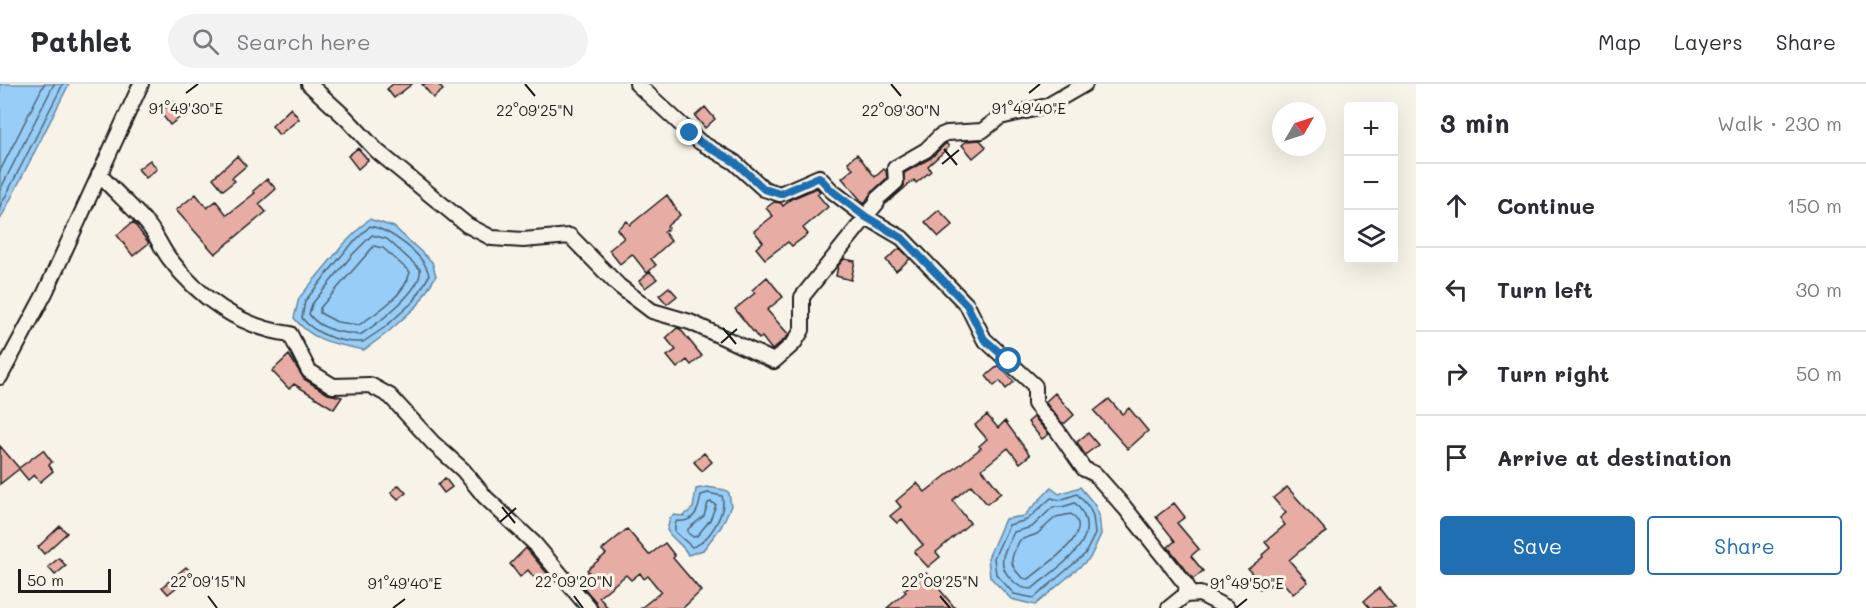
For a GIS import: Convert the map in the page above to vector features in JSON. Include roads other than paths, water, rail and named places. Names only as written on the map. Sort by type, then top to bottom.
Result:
[{"type":"street","points":[[0,377],[45,293],[141,84]]},
{"type":"street","points":[[309,84],[377,151],[467,225],[492,238],[523,240],[570,236],[619,286],[652,311],[690,322],[774,361],[794,343],[802,330],[802,297],[877,203],[877,199],[896,182],[895,168],[926,150],[940,136],[947,133],[982,131],[1000,117],[1047,106],[1085,84]]},
{"type":"street","points":[[638,84],[700,142],[735,162],[764,189],[780,194],[819,177],[832,191],[866,217],[902,238],[967,305],[984,339],[1035,386],[1035,404],[1057,430],[1084,470],[1095,474],[1187,586],[1185,595]]},
{"type":"street","points":[[99,174],[144,220],[168,256],[198,291],[244,321],[290,334],[309,371],[333,386],[370,385],[390,396],[433,443],[463,470],[485,497],[534,543],[589,608]]},
{"type":"street","points":[[1169,608],[1185,595],[1200,594],[1227,608]]},
{"type":"water","points":[[0,84],[69,84],[0,220]]},
{"type":"water","points":[[369,219],[394,227],[432,262],[436,276],[418,305],[364,350],[335,344],[317,337],[294,318],[299,298],[343,245]]},
{"type":"water","points":[[707,487],[725,490],[729,493],[731,506],[721,527],[703,550],[688,555],[667,530],[670,518],[674,515],[683,516],[693,508],[696,489]]},
{"type":"water","points":[[1080,487],[1094,504],[1099,515],[1101,534],[1090,558],[1035,605],[1011,599],[990,577],[988,558],[1005,519],[1024,516],[1051,488],[1059,494]]}]
